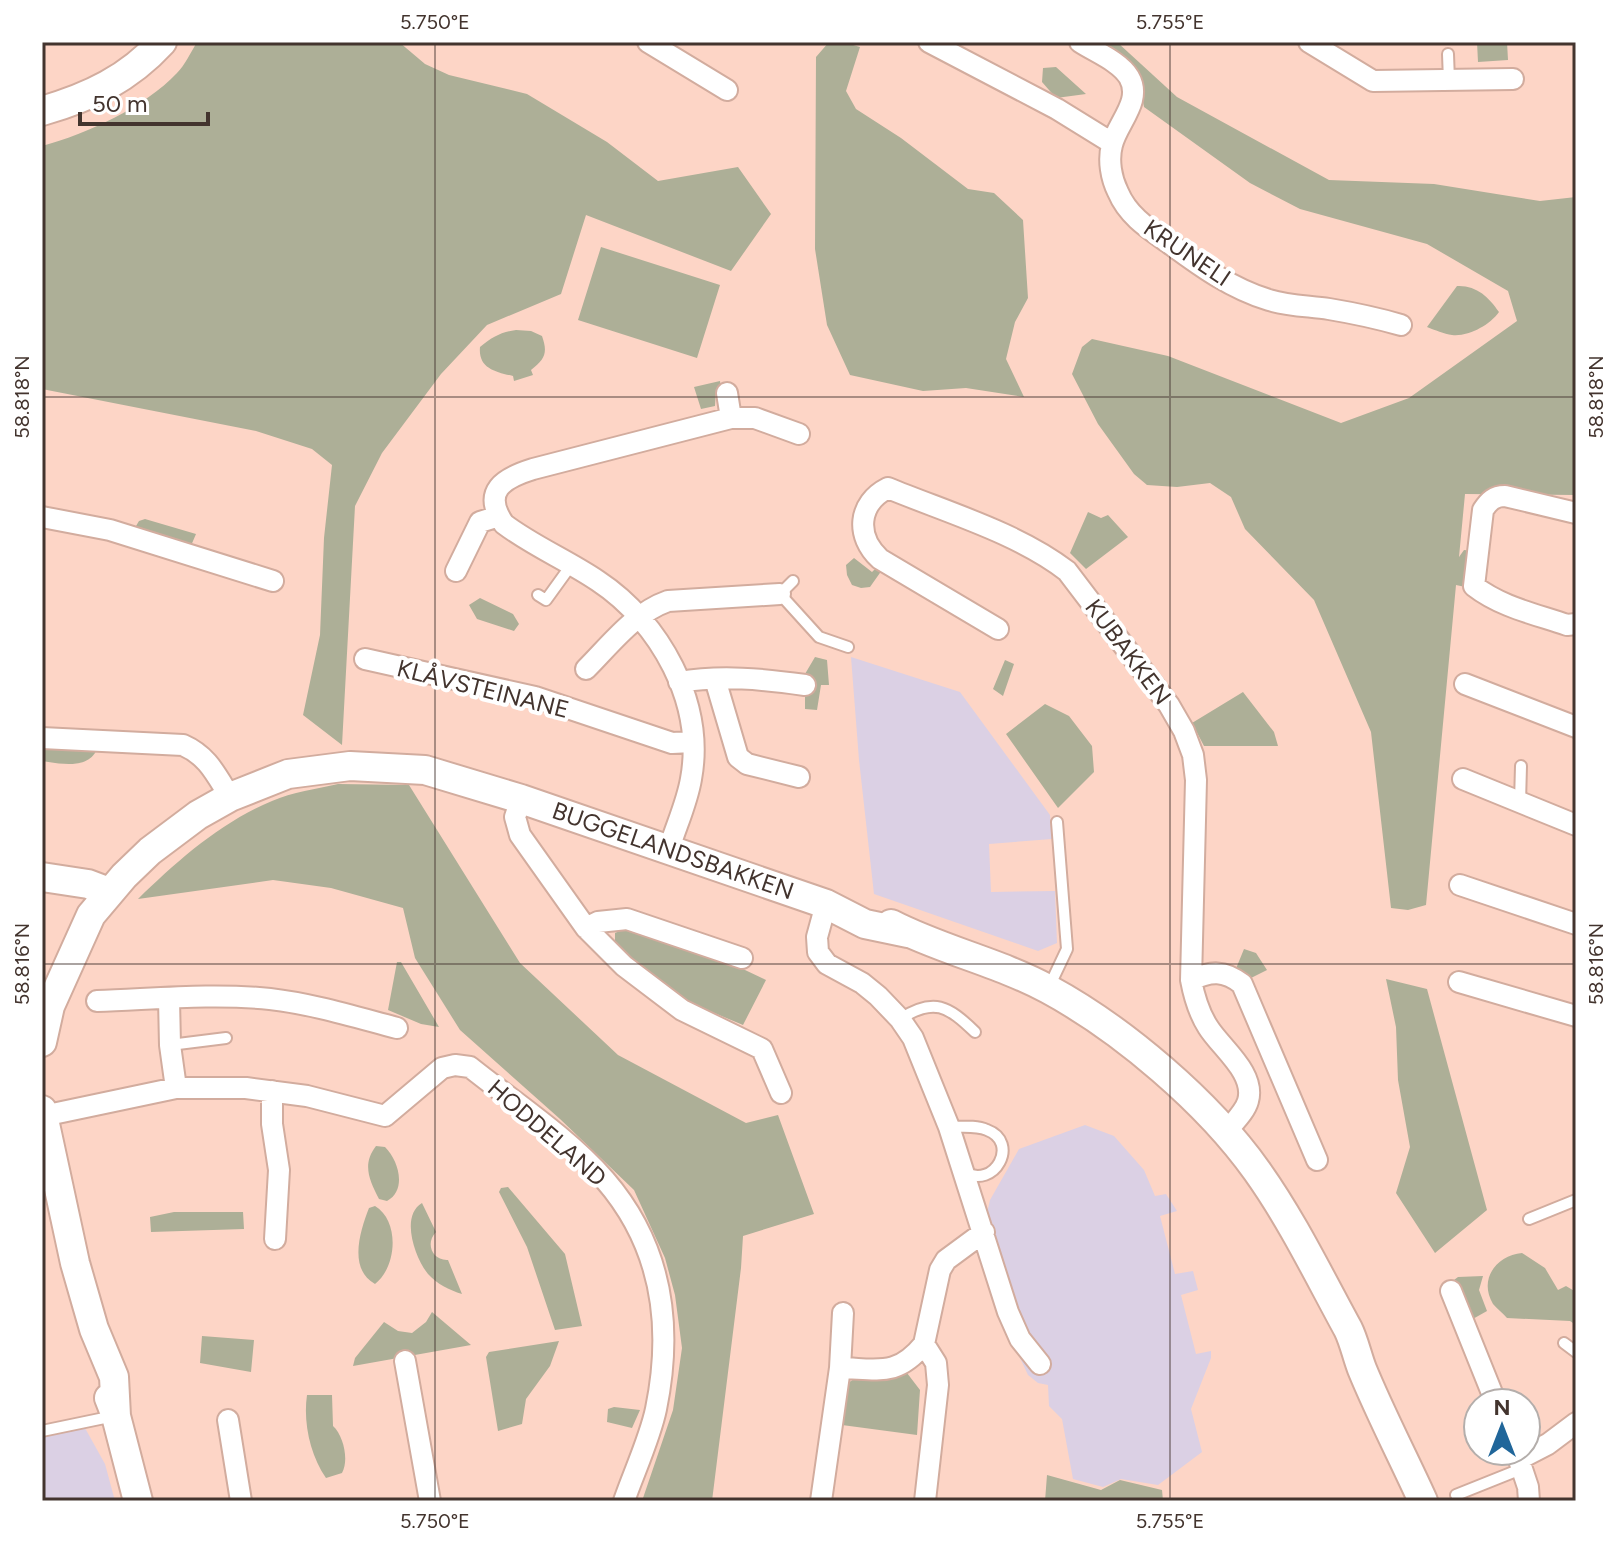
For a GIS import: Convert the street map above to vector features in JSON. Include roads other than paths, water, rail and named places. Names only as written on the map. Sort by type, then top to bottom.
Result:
[{"type":"street","points":[[42,111],[79,101],[110,86],[137,67],[162,42]]},
{"type":"street","points":[[648,42],[727,90]]},
{"type":"street","points":[[929,42],[1057,109],[1112,143]]},
{"type":"street","name":"KRUNELI","points":[[1080,42],[1119,66],[1129,77],[1133,88],[1128,111],[1112,143],[1112,178],[1129,211],[1199,265],[1248,293],[1401,325]]},
{"type":"street","points":[[1309,42],[1373,81],[1513,79]]},
{"type":"street","points":[[727,393],[731,418]]},
{"type":"street","points":[[669,849],[691,782],[692,742],[690,718],[668,657],[639,615],[618,596],[572,564],[516,532],[499,516],[496,505],[499,486],[510,476],[731,418],[755,418],[799,434]]},
{"type":"street","name":"KUBAKKEN","points":[[998,629],[880,559],[872,551],[865,535],[863,513],[873,495],[888,488],[1049,557],[1067,571],[1169,705],[1184,731],[1193,755],[1196,780],[1191,980],[1195,999],[1207,1025],[1244,1072],[1248,1083],[1248,1103],[1226,1132]]},
{"type":"street","points":[[1576,513],[1505,496],[1498,496],[1489,502],[1483,510],[1474,586],[1505,605],[1567,625],[1576,624]]},
{"type":"street","points":[[456,571],[480,522],[499,516]]},
{"type":"street","points":[[42,517],[110,530],[273,581]]},
{"type":"street","points":[[586,669],[639,615],[652,607],[668,601],[786,588]]},
{"type":"street","name":"KLÅVSTEINANE","points":[[365,659],[535,697],[672,743],[692,742]]},
{"type":"street","points":[[679,682],[754,678],[805,685]]},
{"type":"street","points":[[715,679],[738,757],[747,764],[799,777]]},
{"type":"street","points":[[1465,684],[1576,727]]},
{"type":"street","points":[[42,738],[183,745],[211,763],[230,797]]},
{"type":"street","name":"BUGGELANDSBAKKEN","points":[[42,1042],[50,1006],[91,915],[150,851],[173,832],[230,797],[288,774],[350,766],[425,770],[521,799],[826,904],[865,924],[908,933],[1001,967],[1048,989],[1116,1032],[1183,1089],[1226,1132],[1281,1206],[1331,1301],[1341,1336],[1362,1368],[1423,1501]]},
{"type":"street","points":[[1463,779],[1576,825]]},
{"type":"street","name":"BUGGELANDSBAKKEN","points":[[521,799],[515,817],[520,835],[586,928],[662,998],[762,1049],[781,1093]]},
{"type":"street","points":[[42,878],[88,884],[109,892]]},
{"type":"street","points":[[42,878],[91,915]]},
{"type":"street","points":[[1460,885],[1576,924]]},
{"type":"street","points":[[826,904],[817,937],[818,952],[827,964],[862,983],[878,996],[900,1019],[919,1049],[949,1127],[1008,1312],[1020,1339],[1040,1364]]},
{"type":"street","points":[[586,928],[598,922],[627,919],[742,958]]},
{"type":"street","points":[[1191,980],[1209,972],[1229,974],[1242,984],[1317,1160]]},
{"type":"street","points":[[1459,982],[1576,1016]]},
{"type":"street","points":[[169,999],[170,1045],[176,1088]]},
{"type":"street","points":[[97,1001],[269,999],[320,1008],[397,1028]]},
{"type":"street","name":"HODDELAND","points":[[42,1113],[176,1088],[272,1091],[307,1096],[367,1114],[385,1116],[442,1068],[455,1065],[470,1067],[578,1154],[606,1181],[631,1215],[659,1280],[664,1320],[661,1378],[655,1413],[624,1501]]},
{"type":"street","points":[[272,1091],[272,1124],[279,1170],[275,1239]]},
{"type":"street","points":[[42,1113],[75,1263],[94,1329],[114,1377],[116,1416],[138,1501]]},
{"type":"street","points":[[840,1368],[893,1369],[911,1359],[924,1344],[937,1319],[940,1270],[946,1260],[984,1232]]},
{"type":"street","points":[[1451,1291],[1490,1387]]},
{"type":"street","points":[[821,1501],[840,1368],[843,1313]]},
{"type":"street","points":[[924,1344],[936,1363],[938,1385],[925,1501]]},
{"type":"street","points":[[405,1361],[430,1501]]},
{"type":"street","points":[[228,1420],[241,1501]]},
{"type":"street","points":[[1542,1447],[1576,1423]]},
{"type":"street","points":[[1521,1467],[1530,1501]]},
{"type":"lane","points":[[1448,54],[1449,81]]},
{"type":"lane","points":[[538,595],[546,600],[572,564]]},
{"type":"lane","points":[[786,588],[819,637],[848,647]]},
{"type":"lane","points":[[1520,802],[1521,766]]},
{"type":"lane","points":[[1048,989],[1067,949],[1057,822]]},
{"type":"lane","points":[[900,1019],[916,1009],[937,1006],[956,1014],[975,1032]]},
{"type":"lane","points":[[170,1045],[226,1038]]},
{"type":"lane","points":[[949,1127],[984,1128],[1001,1143],[1002,1159],[993,1172],[977,1177],[962,1171]]},
{"type":"lane","points":[[1529,1219],[1576,1200]]},
{"type":"lane","points":[[1564,1343],[1576,1352]]},
{"type":"lane","points":[[42,1431],[116,1416]]},
{"type":"lane","points":[[1456,1495],[1506,1467]]}]
